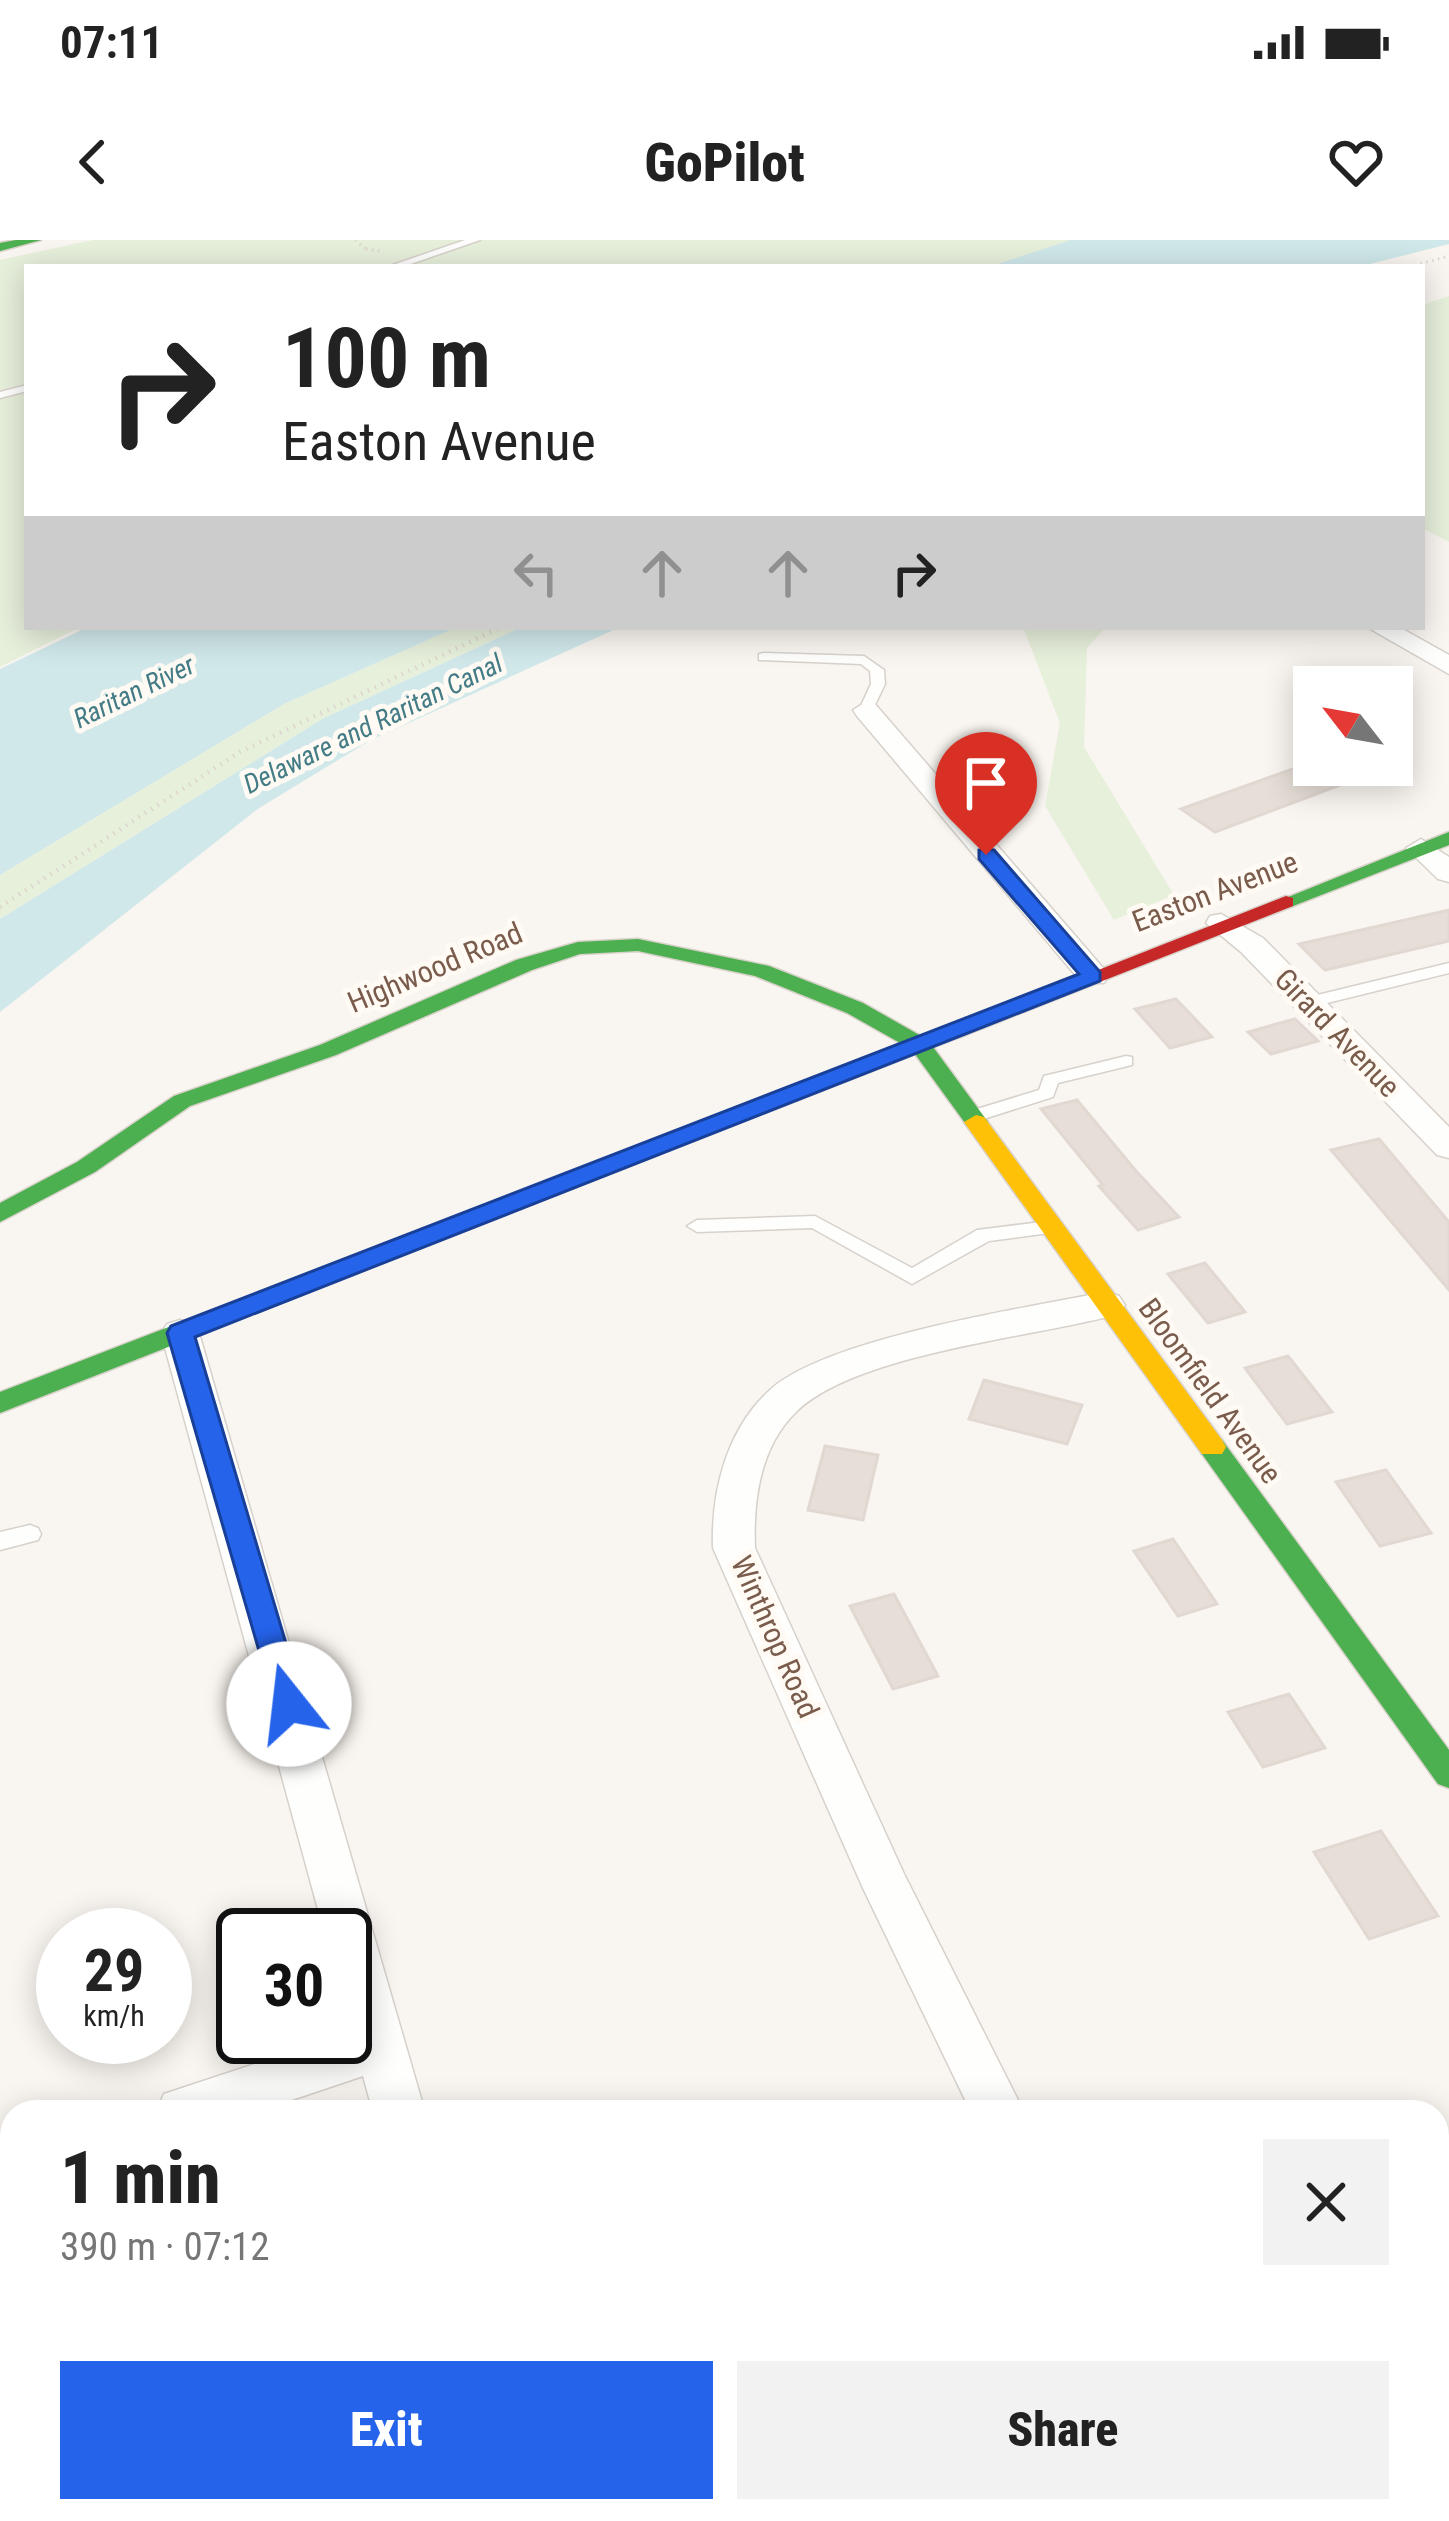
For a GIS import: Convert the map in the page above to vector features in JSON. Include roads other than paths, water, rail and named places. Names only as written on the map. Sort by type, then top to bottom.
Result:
[{"type":"street","points":[[2,245],[35,240]]},
{"type":"street","points":[[1386,630],[1449,666]]},
{"type":"street","points":[[866,710],[1093,976]]},
{"type":"street","points":[[1435,843],[1449,873]]},
{"type":"street","name":"Easton Avenue","points":[[0,1403],[1435,843]]},
{"type":"street","name":"Girard Avenue","points":[[1221,923],[1252,945],[1449,1147]]},
{"type":"street","name":"Highwood Road","points":[[0,1214],[86,1167],[182,1101],[328,1050],[524,965],[578,948],[638,945],[761,971],[855,1008],[919,1044]]},
{"type":"street","name":"Bloomfield Avenue","points":[[919,1044],[1449,1775]]},
{"type":"street","name":"Winthrop Road","points":[[992,2100],[848,1802],[734,1548],[730,1516],[752,1442],[777,1408],[802,1386],[892,1351],[1106,1305]]},
{"type":"street","points":[[180,1333],[289,1704],[396,2100]]},
{"type":"street","points":[[218,2100],[380,2046]]},
{"type":"lane","points":[[401,264],[475,240]]},
{"type":"lane","points":[[764,657],[864,660],[877,670],[878,684],[866,710]]},
{"type":"lane","points":[[1307,1003],[1449,968]]},
{"type":"lane","points":[[971,1118],[1047,1093],[1050,1080],[1126,1061]]},
{"type":"lane","points":[[697,1226],[815,1222],[912,1277],[983,1235],[1050,1226]]},
{"type":"lane","points":[[0,1541],[30,1534]]},
{"type":"water","points":[[1071,240],[1449,240],[1449,244],[1370,264],[997,264]]},
{"type":"water","name":"Raritan River","points":[[82,630],[450,630],[284,704],[0,875],[0,669]]},
{"type":"water","name":"Delaware and Raritan Canal","points":[[515,630],[613,630],[371,740],[259,808],[0,1012],[0,919],[324,718]]}]
